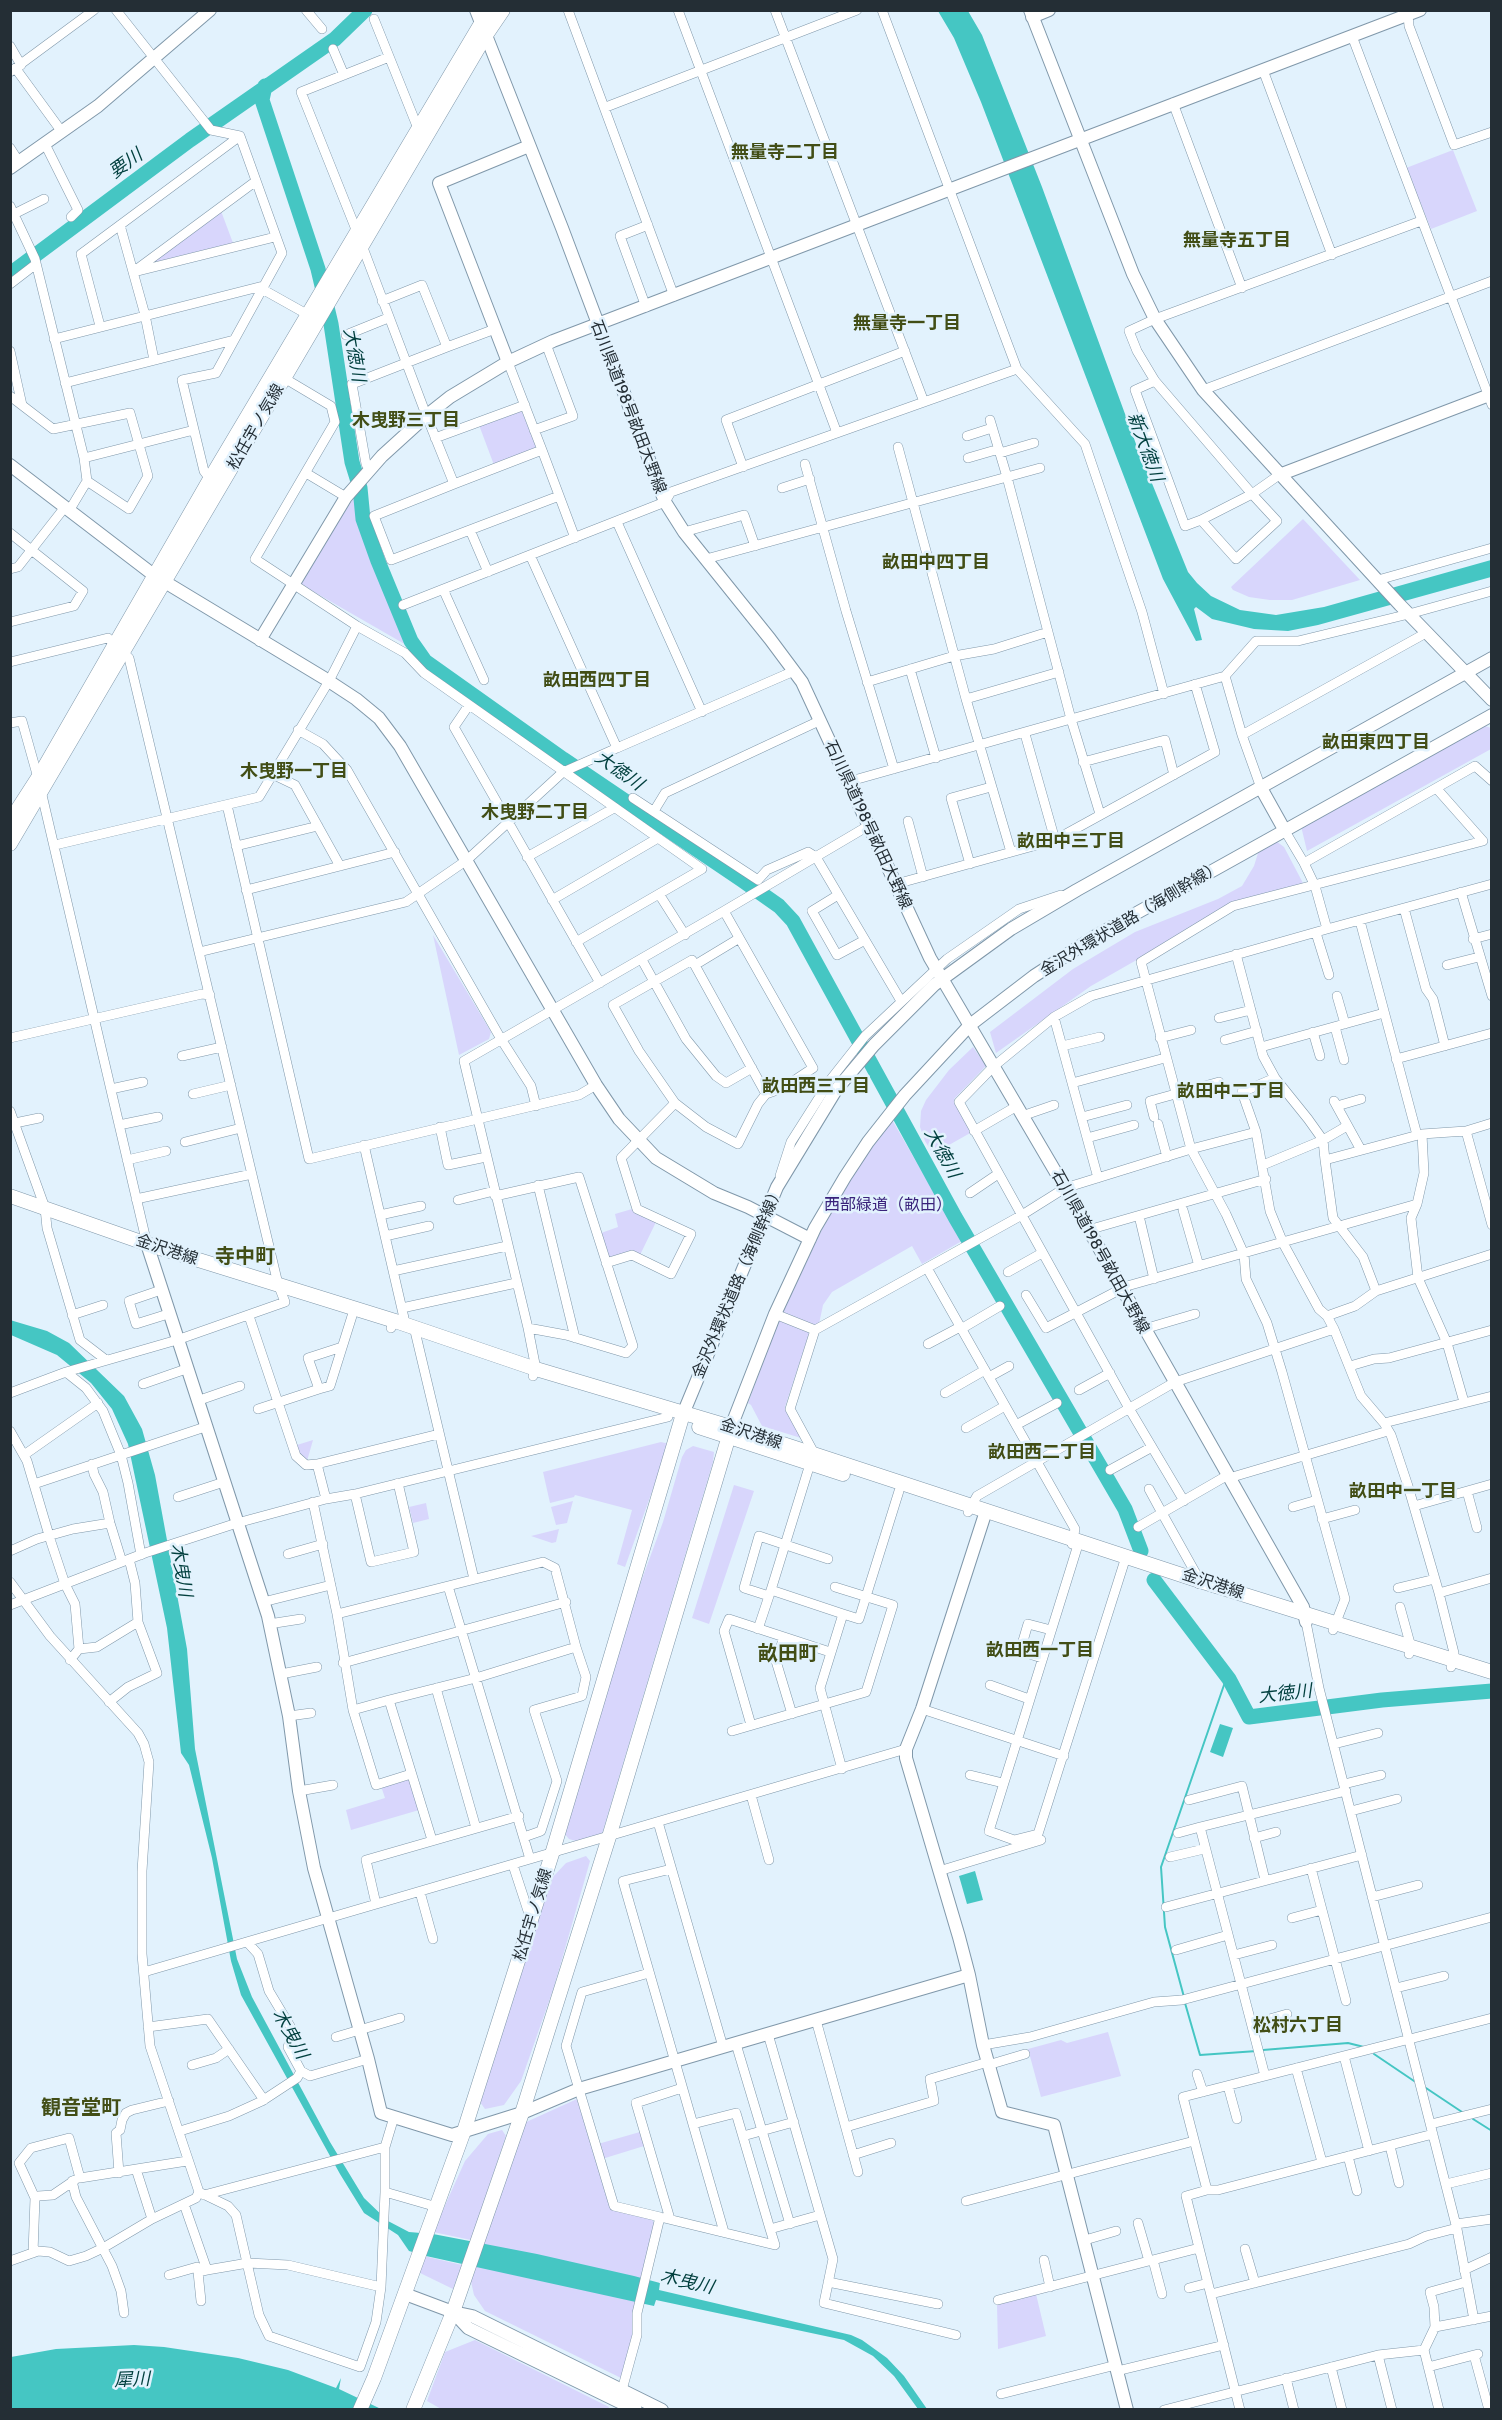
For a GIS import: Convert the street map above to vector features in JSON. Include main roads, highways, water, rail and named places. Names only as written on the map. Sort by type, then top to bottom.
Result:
[{"type":"main road","name":"松任宇ノ気線","points":[[159,579],[210,479],[313,318],[342,269],[357,232],[483,20],[503,10]]},
{"type":"main road","name":"松任宇ノ気線","points":[[342,269],[362,247],[423,143],[483,20]]},
{"type":"main road","name":"松任宇ノ気線","points":[[10,844],[41,793],[159,579],[284,378],[313,318]]},
{"type":"main road","name":"松任宇ノ気線","points":[[10,821],[119,648]]},
{"type":"main road","name":"金沢港線","points":[[10,1196],[45,1212],[148,1248],[280,1289],[396,1319],[415,1332],[535,1373],[730,1432],[1452,1664],[1491,1679]]},
{"type":"main road","name":"金沢港線","points":[[10,1204],[45,1212]]},
{"type":"main road","name":"金沢港線","points":[[280,1289],[351,1316],[396,1319]]},
{"type":"main road","name":"松任宇ノ気線","points":[[360,2409],[374,2378],[465,2131],[552,1854],[678,1418]]},
{"type":"main road","points":[[416,2404],[453,2312],[522,2113],[609,1837],[730,1432]]},
{"type":"main road","name":"金沢港線","points":[[813,1459],[899,1491],[969,1509]]},
{"type":"main road","name":"金沢港線","points":[[1074,1544],[1124,1563],[1199,1584]]},
{"type":"main road","name":"金沢港線","points":[[1452,1664],[1491,1672]]},
{"type":"water","points":[[938,11],[968,11],[982,35],[1042,187],[1136,444],[1188,572],[1197,583],[1211,596],[1240,610],[1276,615],[1324,607],[1491,560],[1491,577],[1318,625],[1288,631],[1254,629],[1212,619],[1196,607],[1194,609],[1202,640],[1196,641],[1163,579],[981,102],[954,38]]},
{"type":"water","points":[[10,1320],[47,1331],[69,1343],[124,1396],[142,1429],[155,1475],[187,1649],[195,1749],[237,1959],[252,1997],[330,2142],[364,2198],[388,2221],[409,2232],[433,2234],[537,2254],[634,2276],[660,2283],[659,2290],[851,2335],[887,2358],[904,2376],[927,2409],[918,2409],[894,2376],[873,2356],[844,2340],[656,2300],[654,2306],[426,2256],[409,2251],[398,2235],[364,2213],[241,1995],[231,1961],[212,1858],[189,1765],[181,1753],[167,1628],[128,1444],[112,1409],[91,1383],[57,1355],[11,1335]]},
{"type":"water","points":[[1220,1724],[1233,1728],[1223,1757],[1210,1752]]},
{"type":"water","points":[[975,1871],[983,1900],[967,1904],[959,1876]]},
{"type":"water","name":"犀川","points":[[134,2345],[238,2358],[288,2370],[336,2388],[341,2378],[339,2389],[381,2409],[11,2410],[11,2357],[56,2349]]},
{"type":"waterway","name":"要川","points":[[10,274],[190,140],[335,39],[365,10]]},
{"type":"waterway","name":"大徳川","points":[[265,86],[262,100],[318,269],[331,324],[352,462],[360,488],[363,519],[411,641],[425,661],[563,759],[779,906],[793,921],[955,1217],[1125,1509],[1141,1551]]},
{"type":"waterway","name":"大徳川","points":[[1154,1580],[1229,1679],[1249,1717],[1382,1700],[1492,1691]]},
{"type":"waterway","points":[[1184,1997],[1165,1927],[1161,1867],[1224,1685],[1229,1679]]},
{"type":"waterway","points":[[1185,2003],[1200,2055],[1257,2051]]},
{"type":"waterway","points":[[1263,2050],[1348,2043],[1364,2047]]},
{"type":"waterway","points":[[1374,2054],[1414,2081]]},
{"type":"waterway","points":[[1426,2088],[1462,2112]]},
{"type":"waterway","points":[[1473,2119],[1492,2131]]},
{"type":"district","name":"無量寺二丁目","points":[[785,153]]},
{"type":"district","name":"無量寺五丁目","points":[[1237,241]]},
{"type":"district","name":"無量寺一丁目","points":[[907,324]]},
{"type":"district","name":"木曳野三丁目","points":[[406,421]]},
{"type":"district","name":"畝田中四丁目","points":[[936,563]]},
{"type":"district","name":"畝田西四丁目","points":[[597,681]]},
{"type":"district","name":"畝田東四丁目","points":[[1376,743]]},
{"type":"district","name":"木曳野一丁目","points":[[294,772]]},
{"type":"district","name":"木曳野二丁目","points":[[535,813]]},
{"type":"district","name":"畝田中三丁目","points":[[1071,842]]},
{"type":"district","name":"畝田西三丁目","points":[[816,1087]]},
{"type":"district","name":"畝田中二丁目","points":[[1231,1092]]},
{"type":"district","name":"寺中町","points":[[245,1257]]},
{"type":"district","name":"畝田西二丁目","points":[[1042,1453]]},
{"type":"district","name":"畝田中一丁目","points":[[1403,1492]]},
{"type":"district","name":"畝田西一丁目","points":[[1040,1651]]},
{"type":"district","name":"畝田町","points":[[788,1654]]},
{"type":"district","name":"松村六丁目","points":[[1298,2026]]},
{"type":"district","name":"観音堂町","points":[[81,2108]]},
{"type":"water label","name":"新大徳川","points":[[1145,447]]},
{"type":"water label","name":"木曳川","points":[[181,1570]]},
{"type":"water label","name":"木曳川","points":[[290,2034]]},
{"type":"water label","name":"木曳川","points":[[687,2282]]},
{"type":"park label","name":"西部緑道（畝田）","points":[[888,1205]]}]
